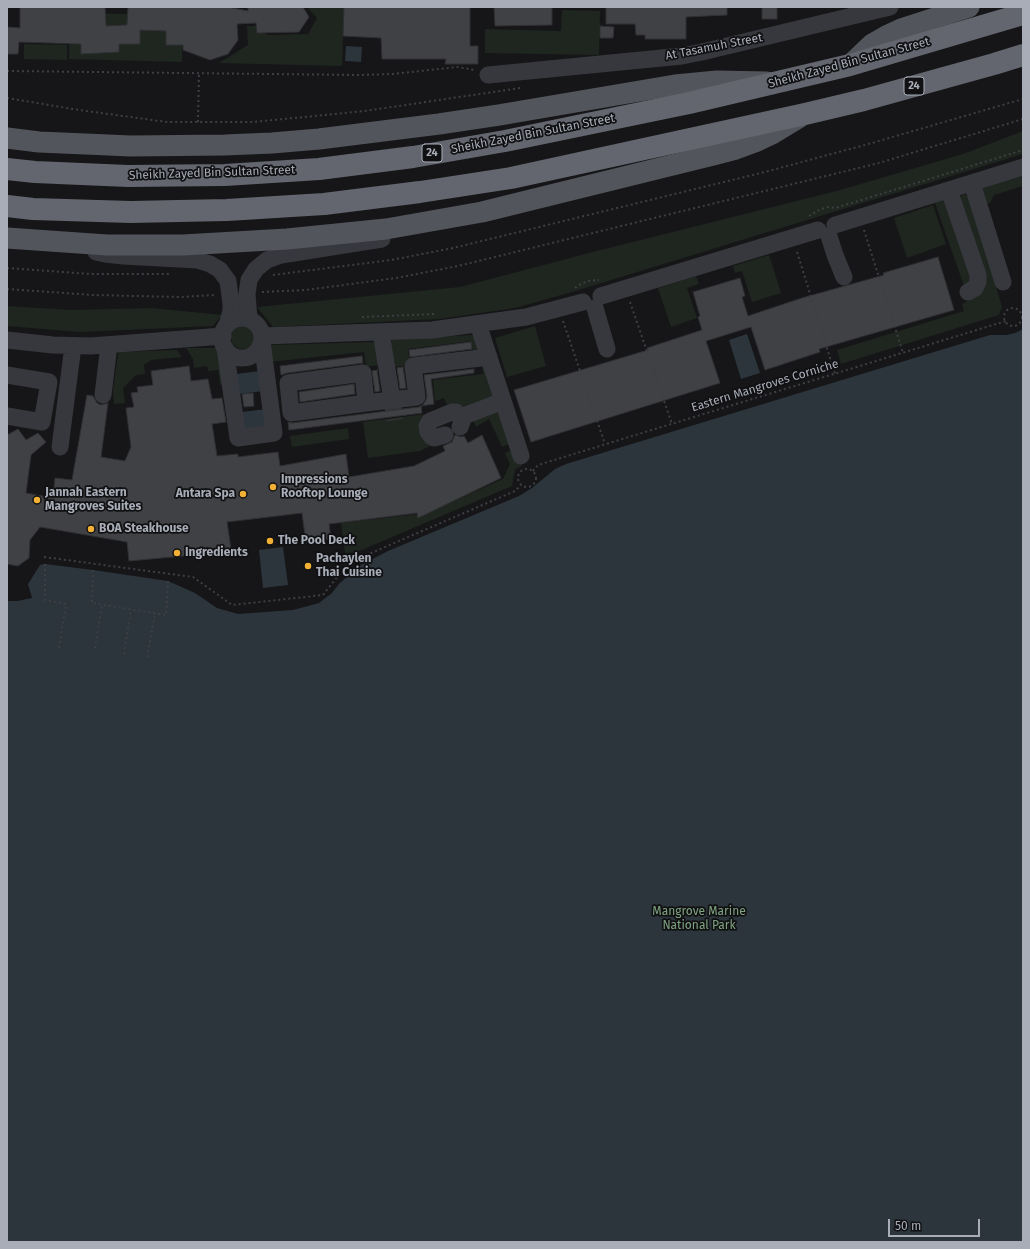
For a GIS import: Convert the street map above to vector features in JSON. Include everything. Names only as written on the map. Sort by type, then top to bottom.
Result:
[{"type":"highway","name":"Sheikh Zayed Bin Sultan Street","points":[[7,169],[35,172],[128,176],[225,175],[319,169],[413,156],[505,141],[689,103],[780,82],[850,65],[1023,14]]},
{"type":"highway","name":"24","points":[[7,206],[33,209],[131,212],[227,210],[324,204],[420,192],[511,178],[805,114],[864,100],[1023,55]]},
{"type":"main road","points":[[850,65],[872,44],[901,28],[969,7]]},
{"type":"main road","points":[[7,138],[39,142],[131,146],[225,146],[272,143],[319,139],[499,116],[675,84],[738,80],[780,82]]},
{"type":"main road","points":[[7,238],[69,243],[145,245],[235,243],[338,235],[386,229],[489,210],[736,149],[772,134],[805,114]]},
{"type":"street","name":"At Tasamuh Street","points":[[488,75],[688,55],[890,7]]},
{"type":"street","points":[[262,339],[432,330],[526,317],[595,296],[626,289],[823,227],[1023,167]]},
{"type":"street","points":[[972,183],[1003,282]]},
{"type":"street","points":[[949,190],[978,275],[978,282],[975,288],[968,292]]},
{"type":"street","points":[[249,319],[247,294],[249,280],[256,268],[267,260],[281,255],[392,236],[421,227],[434,221]]},
{"type":"street","points":[[823,227],[844,277]]},
{"type":"street","points":[[69,243],[106,254],[197,260],[210,264],[220,270],[228,281],[231,311],[225,336],[238,438],[274,433],[262,339],[259,327],[255,322],[249,319],[237,319],[225,336]]},
{"type":"street","points":[[595,296],[607,349]]},
{"type":"street","points":[[478,324],[521,456]]},
{"type":"street","points":[[381,332],[391,394]]},
{"type":"street","points":[[225,336],[230,353],[241,358],[247,357],[258,350],[262,339]]},
{"type":"street","points":[[7,340],[73,346],[109,345],[225,336]]},
{"type":"street","points":[[103,395],[109,345]]},
{"type":"street","points":[[60,447],[73,346]]},
{"type":"street","points":[[366,403],[362,373],[288,383],[291,413],[417,397],[413,366],[489,357]]},
{"type":"street","points":[[7,375],[48,382],[42,422],[7,416]]},
{"type":"street","points":[[270,399],[289,397]]},
{"type":"street","points":[[455,426],[503,401]]},
{"type":"path","points":[[7,71],[372,75],[457,67],[474,70],[488,75]]},
{"type":"path","points":[[198,122],[199,73]]},
{"type":"path","points":[[7,98],[167,122],[253,122],[365,111],[522,88]]},
{"type":"path","points":[[267,276],[391,260],[453,248],[764,172],[872,143],[1023,99]]},
{"type":"path","points":[[262,293],[306,290],[396,278],[458,266],[879,163],[1023,119]]},
{"type":"path","points":[[823,227],[821,209],[835,208],[1023,150]]},
{"type":"path","points":[[860,217],[903,352]]},
{"type":"path","points":[[792,238],[835,374]]},
{"type":"path","points":[[7,268],[91,274],[174,274]]},
{"type":"path","points":[[568,290],[588,281],[595,296]]},
{"type":"path","points":[[7,289],[93,295],[181,297],[217,295]]},
{"type":"path","points":[[626,289],[672,424]]},
{"type":"path","points":[[559,308],[605,444]]},
{"type":"path","points":[[1010,309],[1018,310],[1022,316],[1021,322],[1016,325],[1010,325],[1006,321],[1006,313],[1010,309]]},
{"type":"path","points":[[356,317],[440,314]]},
{"type":"path","name":"Eastern Mangroves Corniche","points":[[533,471],[538,465],[1006,321]]},
{"type":"path","points":[[526,469],[533,471],[536,479],[534,483],[527,486],[521,485],[518,480],[521,471],[526,469]]},
{"type":"path","points":[[44,557],[193,577],[232,606],[323,595],[348,562],[515,491],[521,485]]},
{"type":"path","points":[[45,564],[45,600],[66,604],[59,648]]},
{"type":"path","points":[[93,570],[92,604],[131,610],[166,615],[168,581]]},
{"type":"path","points":[[95,648],[102,605]]},
{"type":"path","points":[[124,654],[131,610]]},
{"type":"path","points":[[147,657],[154,613]]},
{"type":"shaded area","points":[[307,7],[344,7],[342,66],[219,63],[248,45],[247,26],[260,26],[267,35],[308,34],[317,18]]},
{"type":"shaded area","points":[[562,10],[600,11],[599,55],[485,53],[485,29],[561,31]]},
{"type":"shaded area","points":[[183,12],[182,62],[69,59],[70,13],[127,14],[128,19]]},
{"type":"shaded area","points":[[24,44],[67,45],[67,60],[24,59]]},
{"type":"shaded area","points":[[346,46],[362,47],[361,62],[345,61]]},
{"type":"shaded area","points":[[1023,131],[1023,154],[572,292],[515,308],[439,319],[273,327],[257,307],[460,287],[840,190],[963,154]]},
{"type":"shaded area","points":[[1023,176],[1023,186],[994,195],[990,203],[986,204],[981,188]]},
{"type":"shaded area","points":[[965,194],[971,202],[1002,307],[999,315],[841,364],[837,350],[964,311],[962,304],[977,296],[960,196]]},
{"type":"shaded area","points":[[946,199],[972,275],[969,282],[964,286],[935,203]]},
{"type":"shaded area","points":[[933,205],[946,244],[907,258],[894,218]]},
{"type":"shaded area","points":[[769,255],[781,293],[752,302],[742,271],[735,273],[733,266]]},
{"type":"shaded area","points":[[696,276],[699,284],[687,288],[697,318],[671,327],[658,288]]},
{"type":"shaded area","points":[[7,306],[71,310],[152,308],[222,315],[213,326],[79,332],[7,326]]},
{"type":"shaded area","points":[[243,325],[251,329],[255,337],[251,345],[243,349],[235,345],[231,337],[235,329]]},
{"type":"shaded area","points":[[535,326],[546,366],[507,377],[495,338]]},
{"type":"shaded area","name":"Mangrove Marine National Park","points":[[1023,329],[1023,1242],[7,1242],[7,601],[32,598],[28,584],[40,565],[45,564],[93,570],[168,581],[195,593],[217,608],[238,614],[293,610],[319,603],[332,593],[339,584],[359,566],[388,551],[519,496],[532,488],[555,469],[566,464],[990,335],[1007,335]]},
{"type":"shaded area","points":[[747,334],[760,373],[741,379],[729,340]]},
{"type":"shaded area","points":[[471,335],[476,337],[480,351],[473,351],[471,341],[408,349],[410,365],[393,367],[390,344],[392,340]]},
{"type":"shaded area","points":[[375,342],[379,365],[366,367],[364,352],[269,362],[270,345]]},
{"type":"shaded area","points":[[186,348],[216,348],[223,358],[226,384],[220,385],[218,370],[208,371],[207,366],[194,368],[193,359]]},
{"type":"shaded area","points":[[177,350],[182,357],[151,360],[144,365],[145,374],[136,375],[123,388],[125,403],[114,404],[113,390],[118,354],[121,352]]},
{"type":"shaded area","points":[[482,365],[485,365],[499,399],[464,412],[449,409],[444,398],[435,401],[433,380],[483,374]]},
{"type":"shaded area","points":[[260,371],[263,391],[239,394],[236,374]]},
{"type":"shaded area","points":[[499,405],[512,443],[502,447],[489,419],[476,427],[473,420]]},
{"type":"shaded area","points":[[266,409],[269,429],[245,433],[242,412]]},
{"type":"shaded area","points":[[426,414],[436,443],[420,451],[368,458],[363,422]]},
{"type":"shaded area","points":[[348,428],[349,439],[292,447],[290,436]]},
{"type":"shaded area","points":[[514,449],[522,466],[515,469],[512,486],[357,552],[345,553],[341,523],[427,513],[503,479],[510,464],[505,453]]},
{"type":"shaded area","points":[[283,547],[288,585],[263,588],[259,550]]},
{"type":"building","points":[[20,7],[105,7],[106,26],[127,25],[128,7],[228,7],[248,11],[248,7],[303,7],[309,17],[299,32],[257,33],[256,23],[237,24],[238,40],[228,54],[210,60],[183,50],[183,45],[166,45],[166,31],[140,30],[140,44],[119,44],[119,52],[81,54],[81,44],[19,42],[18,54],[7,54],[7,27],[20,28]]},
{"type":"building","points":[[344,7],[470,7],[470,46],[478,46],[478,64],[445,64],[446,59],[382,59],[381,38],[343,36]]},
{"type":"building","points":[[494,7],[552,7],[552,25],[495,26]]},
{"type":"building","points":[[606,7],[727,7],[727,15],[686,17],[686,39],[645,39],[645,35],[636,35],[635,24],[606,24]]},
{"type":"building","points":[[762,7],[777,7],[777,19],[762,19]]},
{"type":"building","points":[[600,26],[614,27],[613,38],[600,38]]},
{"type":"building","points":[[938,257],[954,310],[819,349],[820,352],[765,370],[751,327],[706,341],[720,383],[531,442],[514,390],[648,350],[647,348],[702,330],[698,317],[700,316],[693,292],[740,278],[745,296],[742,297],[748,316]]},
{"type":"building","points":[[471,342],[472,349],[410,357],[409,350]]},
{"type":"building","points":[[362,356],[363,363],[281,375],[280,366]]},
{"type":"building","points":[[189,366],[191,381],[208,379],[212,399],[222,398],[226,422],[212,424],[217,456],[238,454],[238,457],[278,452],[280,466],[346,454],[349,477],[414,466],[445,451],[443,446],[452,442],[455,435],[461,437],[464,436],[468,443],[482,435],[501,478],[418,518],[417,513],[329,524],[331,539],[306,543],[302,513],[227,522],[231,549],[204,554],[129,561],[127,542],[40,527],[30,540],[29,558],[18,566],[7,564],[7,435],[18,429],[26,440],[38,433],[46,442],[31,455],[26,493],[53,498],[55,478],[72,480],[87,395],[93,396],[97,403],[101,405],[108,403],[101,457],[125,461],[131,447],[126,408],[134,407],[131,393],[138,392],[137,387],[153,385],[151,371]]},
{"type":"building","points":[[403,367],[406,388],[400,389],[397,368]]},
{"type":"building","points":[[474,369],[474,373],[431,379],[434,404],[421,406],[426,400],[427,396],[424,375]]},
{"type":"building","points":[[377,370],[380,391],[375,392],[372,371]]},
{"type":"building","points":[[354,384],[355,394],[300,402],[299,392]]},
{"type":"building","points":[[253,393],[254,406],[244,407],[242,394]]},
{"type":"building","points":[[421,406],[422,413],[289,430],[288,422],[292,423]]},
{"type":"tunnel","points":[[391,394],[395,420]]},
{"type":"place","name":"Impressions Rooftop Lounge","points":[[273,487]]},
{"type":"place","name":"Antara Spa","points":[[243,494]]},
{"type":"place","name":"Jannah Eastern Mangroves Suites","points":[[37,500]]},
{"type":"place","name":"BOA Steakhouse","points":[[91,529]]},
{"type":"place","name":"The Pool Deck","points":[[270,541]]},
{"type":"place","name":"Ingredients","points":[[177,553]]},
{"type":"place","name":"Pachaylen Thai Cuisine","points":[[308,566]]}]
